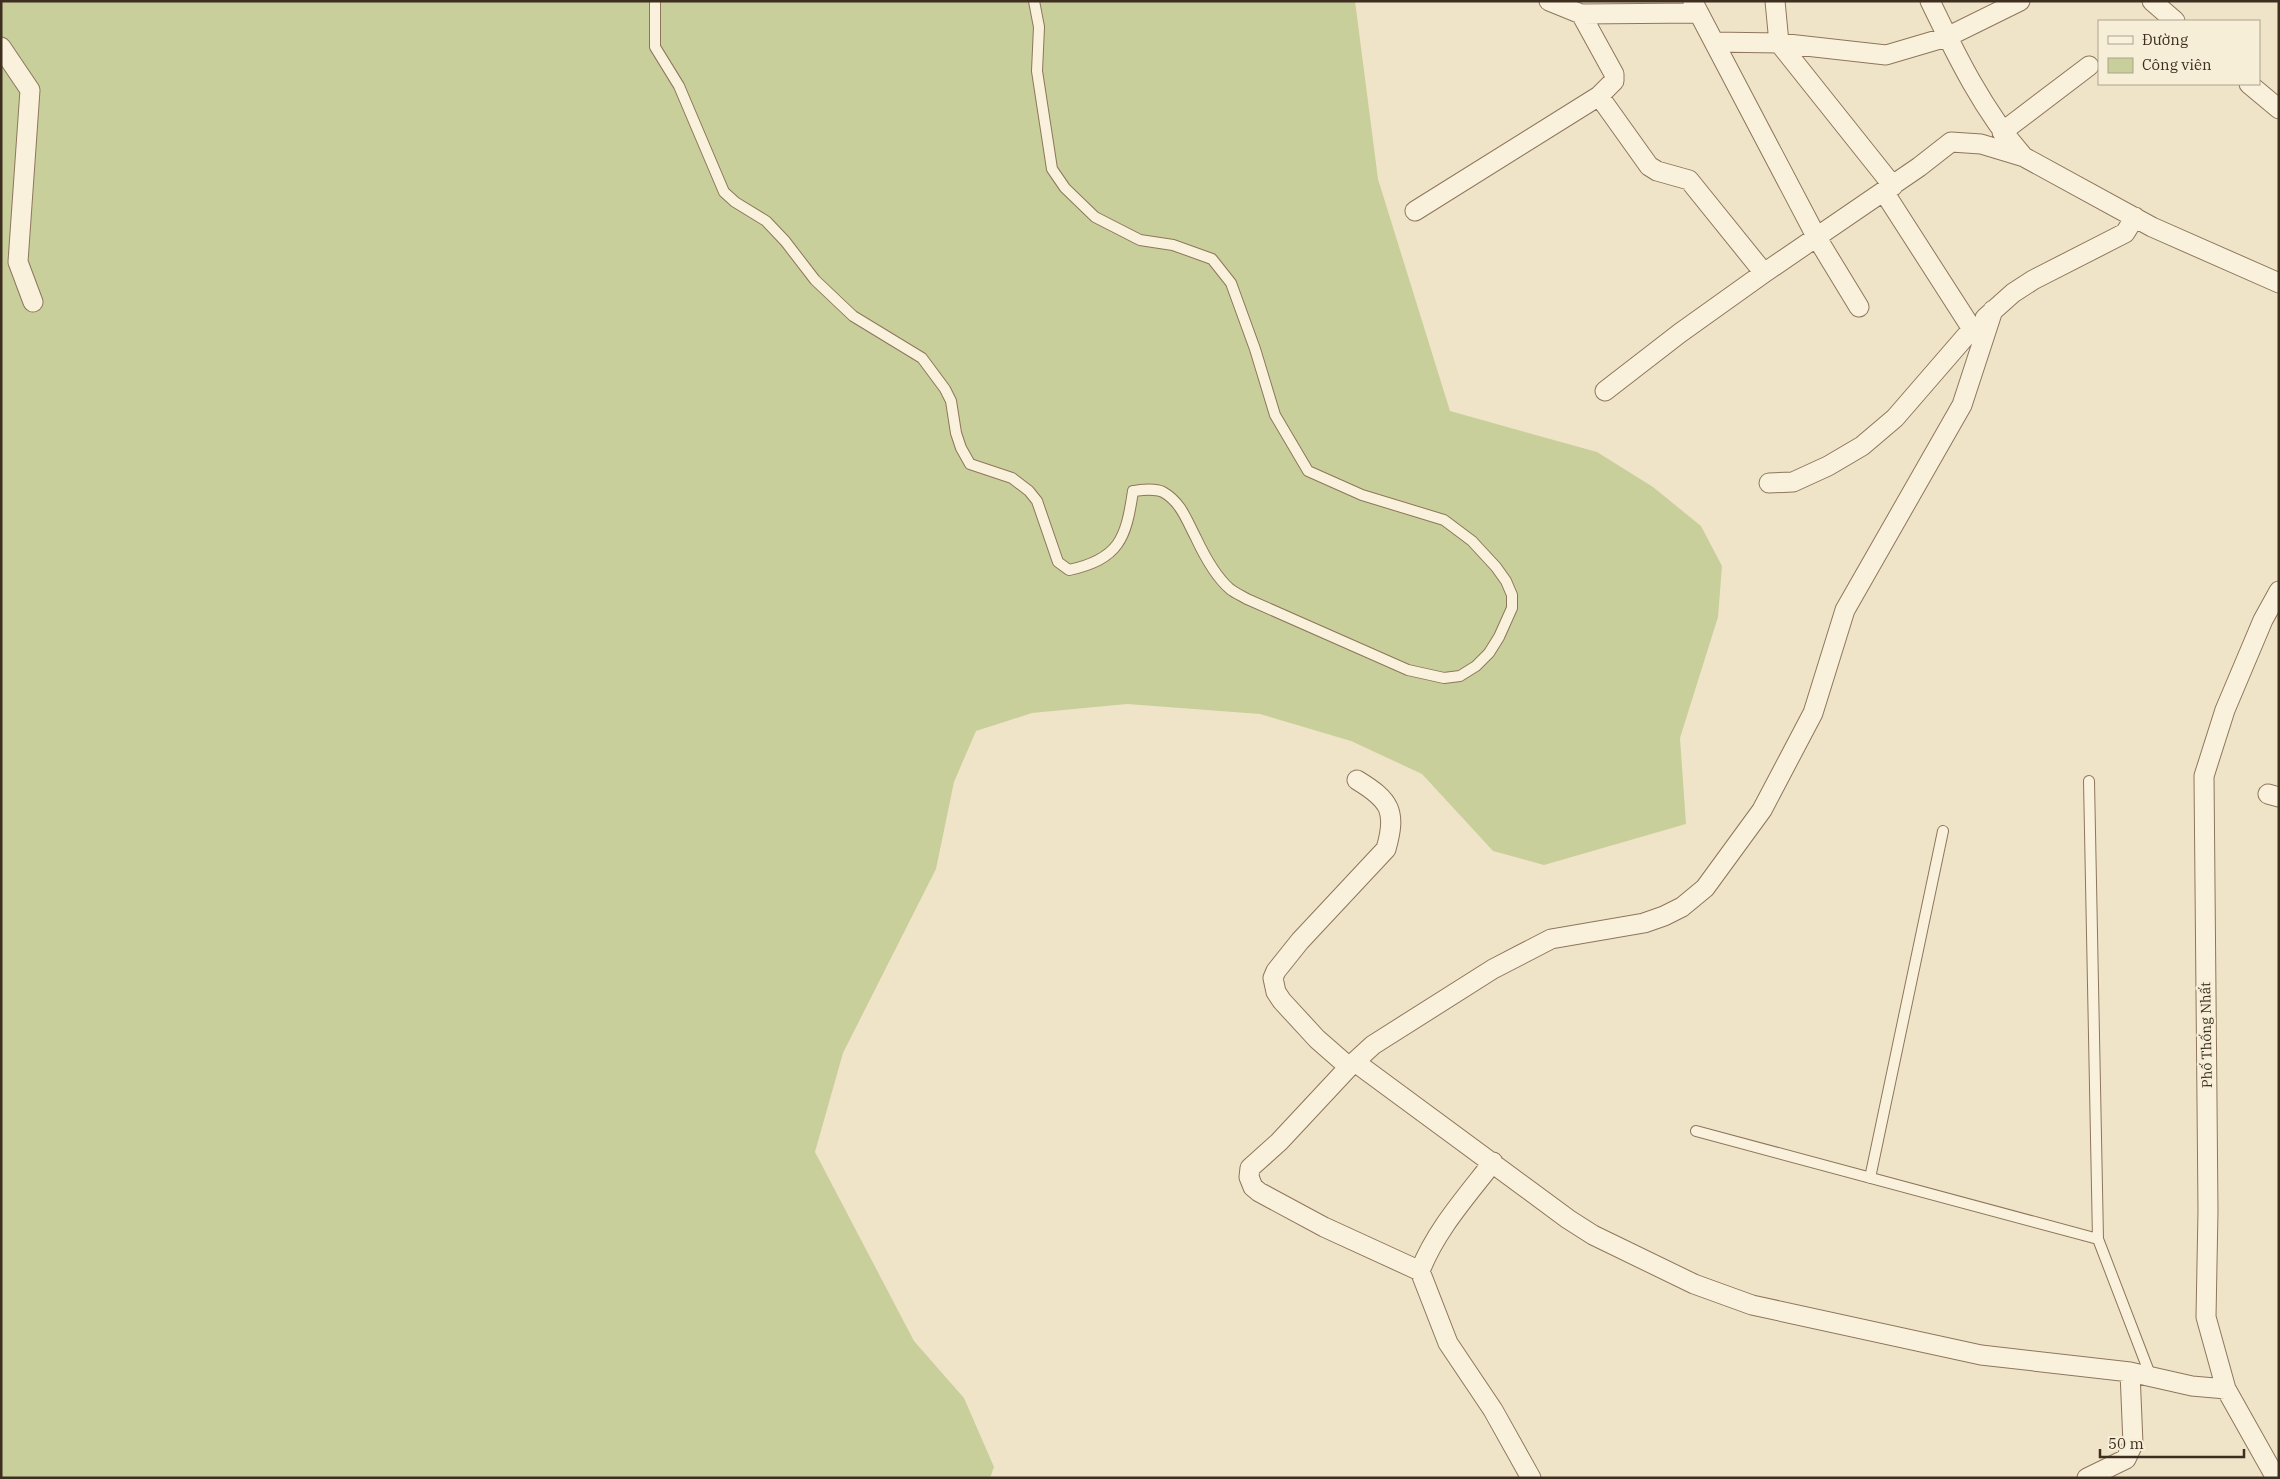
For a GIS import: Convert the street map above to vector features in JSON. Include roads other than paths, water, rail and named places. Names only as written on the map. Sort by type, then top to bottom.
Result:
[{"type":"street","points":[[1416,211],[1599,96],[1614,81],[1614,74],[1585,24],[1549,1]]},
{"type":"street","points":[[1775,1],[1779,43],[1888,189],[1972,329]]},
{"type":"street","points":[[1930,1],[1947,37],[2002,132],[2024,157]]},
{"type":"street","points":[[1714,42],[1779,43],[1886,55],[1947,37],[2020,1]]},
{"type":"street","points":[[2152,1],[2175,20]]},
{"type":"street","points":[[1585,24],[1696,7],[1817,238],[1858,308]]},
{"type":"street","points":[[1,47],[30,90],[18,262],[33,302]]},
{"type":"street","points":[[2002,132],[2090,66]]},
{"type":"street","points":[[2250,85],[2279,109]]},
{"type":"street","points":[[1599,96],[1649,166],[1657,172],[1689,180],[1764,273]]},
{"type":"street","points":[[1605,391],[1680,333],[1764,273],[1888,189],[1951,142],[1981,144],[2024,157],[2135,217],[2279,283]]},
{"type":"street","points":[[1769,484],[1793,482],[1828,466],[1862,446],[1895,418],[1972,329],[2012,293],[2033,280],[2125,233],[2135,217]]},
{"type":"street","points":[[1420,1271],[1324,1227],[1259,1192],[1253,1187],[1249,1177],[1250,1168],[1279,1142],[1352,1064],[1373,1045],[1493,969],[1551,939],[1644,923],[1664,916],[1682,908],[1705,888],[1762,810],[1813,713],[1845,610],[1962,406],[1993,310]]},
{"type":"street","name":"Phố Thống Nhất","points":[[2276,1478],[2226,1389],[2206,1317],[2208,1201],[2204,776],[2225,710],[2277,595]]},
{"type":"street","points":[[1357,780],[1378,792],[1392,816],[1391,831],[1386,849],[1300,941],[1276,971],[1273,978],[1276,992],[1317,1039],[1493,1162],[1568,1218],[1593,1234],[1694,1284],[1752,1305],[1981,1355],[2130,1372],[2192,1386],[2226,1389]]},
{"type":"street","points":[[1493,1162],[1446,1222],[1425,1257],[1420,1271],[1448,1342],[1493,1410],[1531,1478]]},
{"type":"street","points":[[2087,1478],[2126,1459],[2130,1453],[2133,1444],[2130,1372]]},
{"type":"lane","points":[[655,1],[655,47],[679,86],[724,192],[735,202],[766,221],[815,280],[853,316],[922,358],[945,388],[951,401],[956,433],[961,448],[970,464],[1012,478],[1029,490],[1037,501],[1058,562],[1069,570],[1101,560],[1114,550],[1129,518],[1133,491],[1146,489],[1162,491],[1175,502],[1186,516],[1203,552],[1219,576],[1230,589],[1247,599],[1408,670],[1444,678],[1460,676],[1476,666],[1489,653],[1500,637],[1512,608],[1512,595],[1506,581],[1496,567],[1472,541],[1444,520],[1362,495],[1308,471],[1276,415],[1231,283],[1212,259],[1173,245],[1140,240],[1095,217],[1064,188],[1052,169],[1037,71],[1038,28],[1034,1]]},
{"type":"lane","points":[[2089,781],[2098,1239],[2151,1377]]},
{"type":"lane","points":[[1870,1178],[1942,831]]},
{"type":"lane","points":[[1696,1131],[2098,1239]]}]
